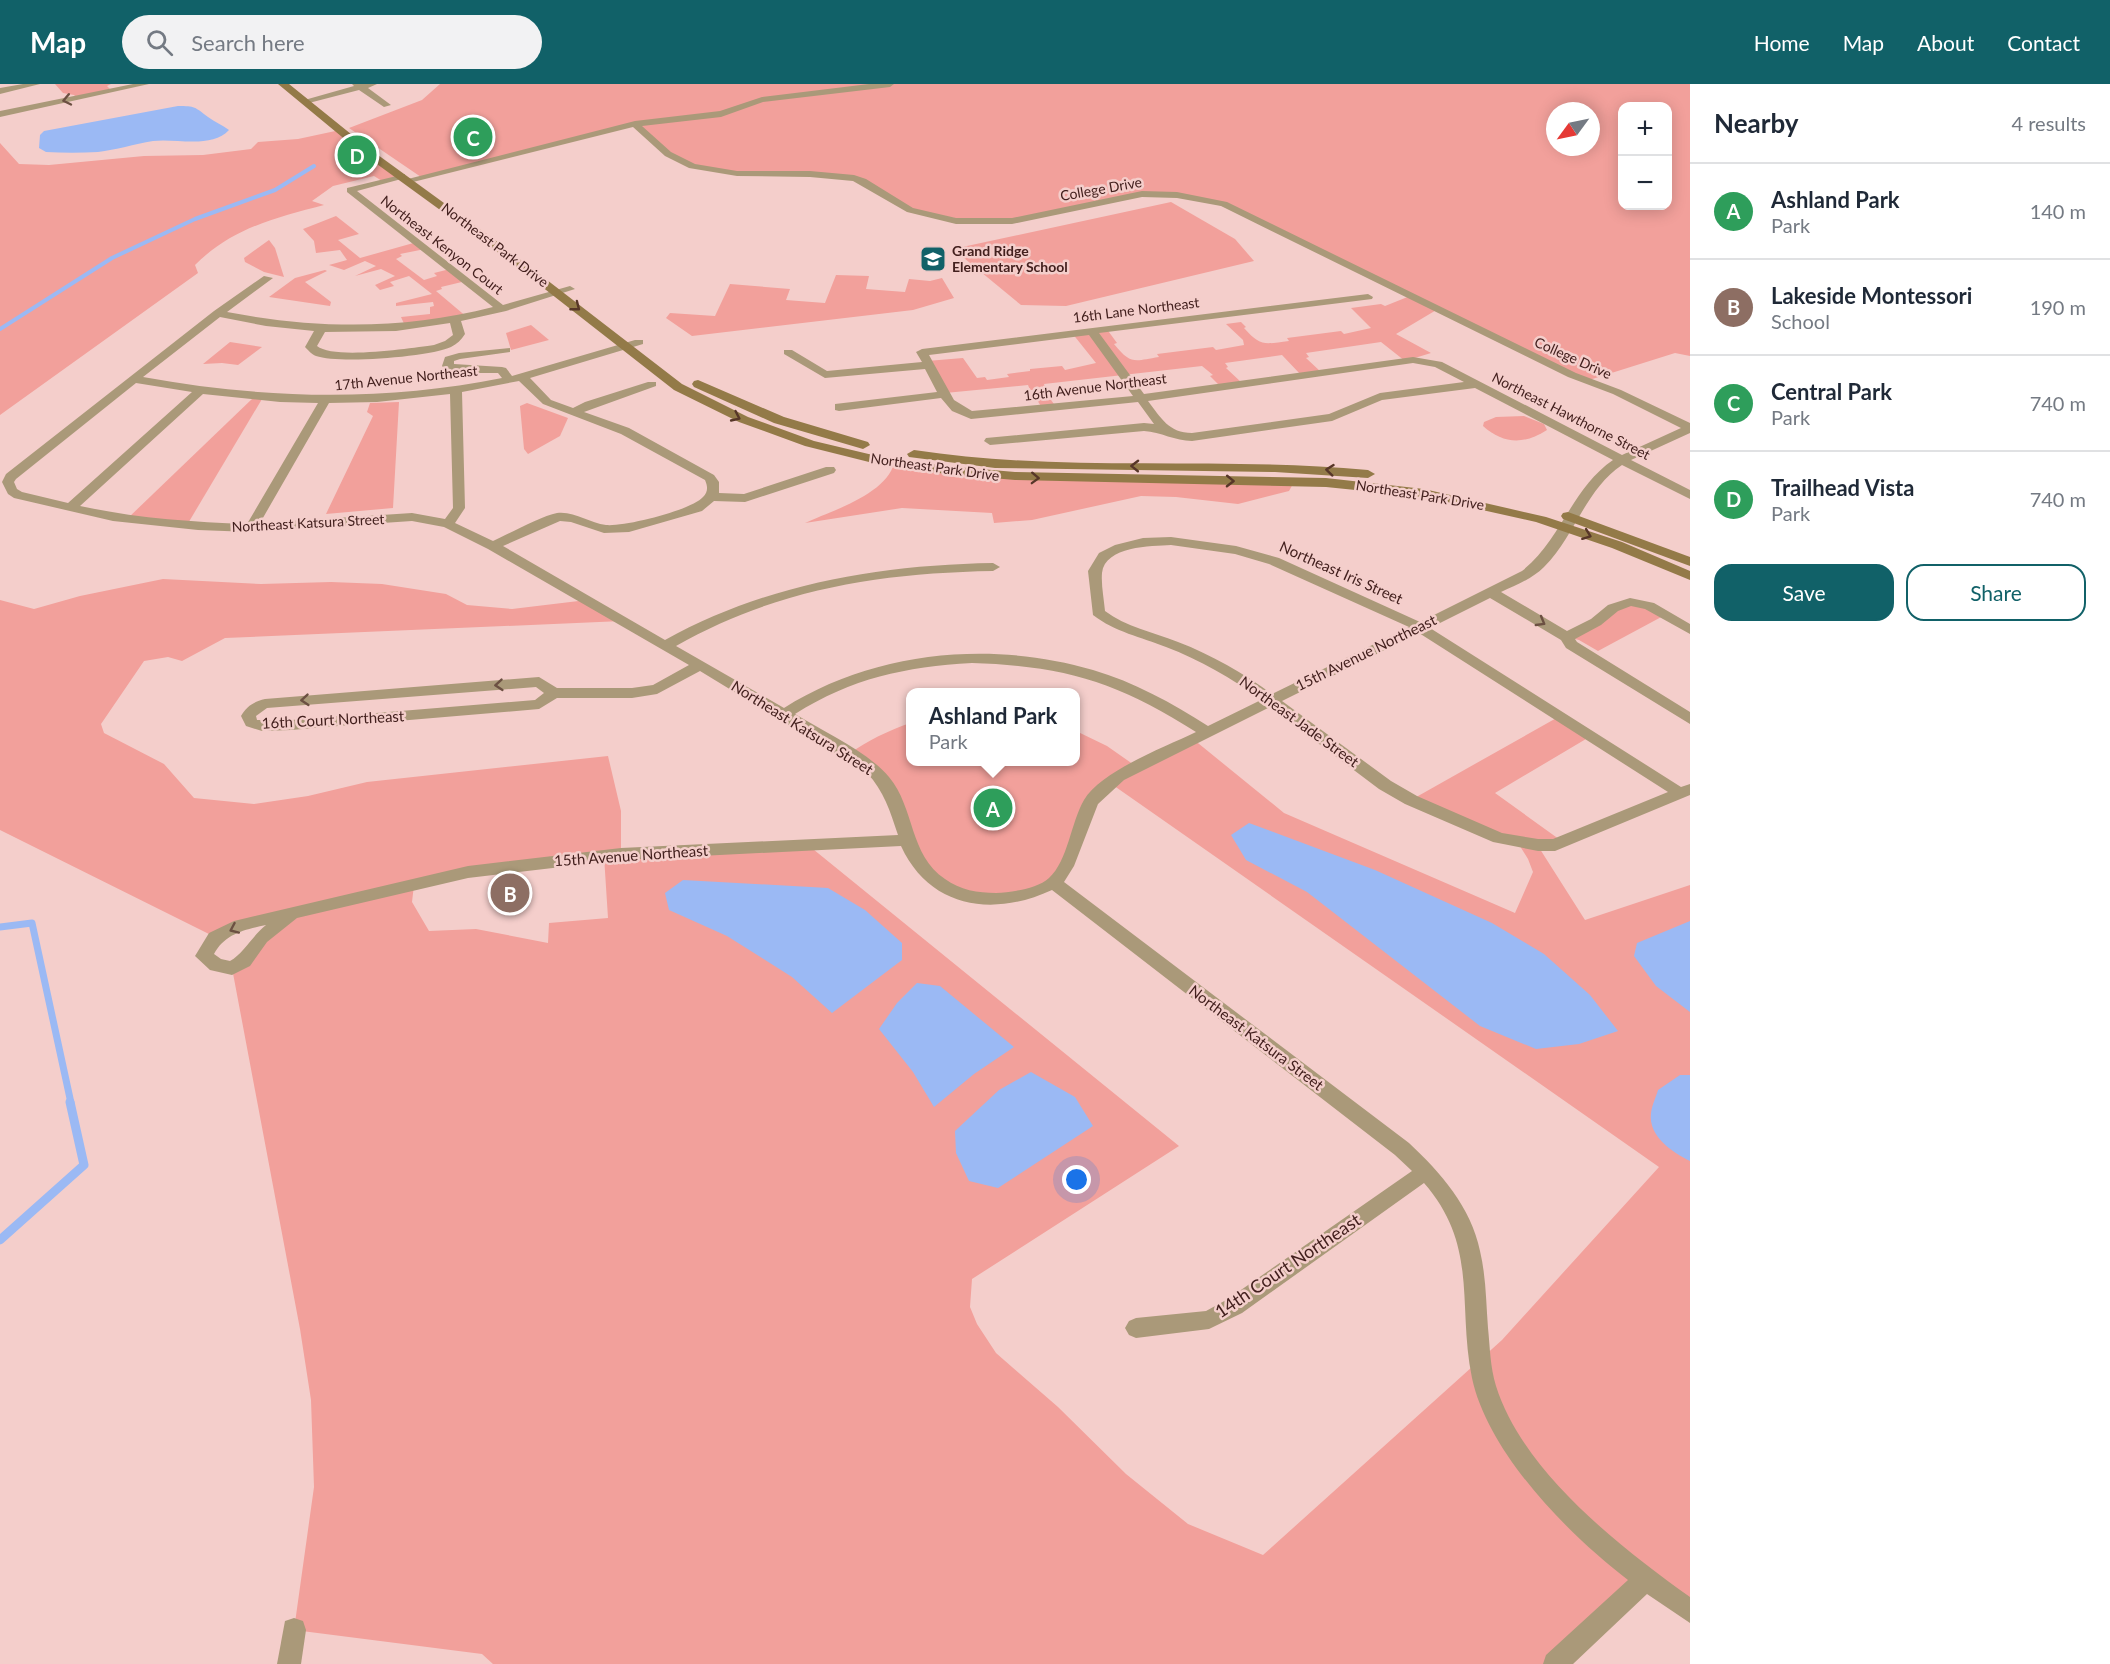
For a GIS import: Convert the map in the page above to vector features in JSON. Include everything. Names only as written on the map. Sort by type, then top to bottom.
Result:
[{"type":"street","points":[[0,91],[36,84]]},
{"type":"street","points":[[0,114],[145,84]]},
{"type":"street","name":"Northeast Park Drive","points":[[283,84],[421,177],[570,289],[678,387],[743,421],[803,443],[894,464],[973,475],[1261,481],[1383,487],[1464,500],[1569,522],[1690,562]]},
{"type":"street","points":[[309,103],[358,86],[373,84]]},
{"type":"street","points":[[405,178],[421,177],[636,124],[712,115],[762,100],[890,84]]},
{"type":"street","points":[[358,86],[387,105]]},
{"type":"street","name":"Northeast Park Drive","points":[[309,103],[363,149],[557,293],[632,344]]},
{"type":"street","name":"College Drive","points":[[636,124],[667,153],[694,166],[723,172],[798,173],[848,177],[863,181],[910,210],[956,221],[1012,221],[1142,194],[1178,195],[1224,204],[1572,375],[1617,392],[1690,429]]},
{"type":"street","name":"Northeast Kenyon Court","points":[[405,178],[350,190],[502,309]]},
{"type":"street","name":"Northeast Katsura Street","points":[[268,278],[218,313],[10,477],[10,487],[18,495],[70,508],[159,523],[251,528],[412,517],[448,524],[493,546],[784,714],[872,769],[885,782],[896,802],[905,840],[916,861],[944,887],[964,896],[984,900],[1014,898],[1033,893],[1054,883],[1402,1149],[1426,1171],[1455,1212],[1470,1249],[1485,1382],[1487,1392],[1504,1428],[1526,1463],[1550,1493],[1645,1580],[1690,1611]]},
{"type":"street","points":[[218,313],[276,325],[320,330],[406,328],[502,309],[570,289]]},
{"type":"street","name":"16th Lane Northeast","points":[[928,365],[922,352],[1368,297]]},
{"type":"street","points":[[320,330],[311,347],[316,352],[331,355],[385,354],[445,345],[456,340],[459,334],[455,320]]},
{"type":"street","points":[[1091,330],[1163,429]]},
{"type":"street","name":"17th Avenue Northeast","points":[[135,380],[199,392],[253,398],[324,402],[371,399],[456,389],[516,378],[632,344]]},
{"type":"street","points":[[493,546],[558,517],[573,518],[604,529],[628,528],[686,512],[705,503],[710,497],[714,483],[710,478],[625,430],[541,398],[502,370],[490,368],[458,372],[448,366],[449,359],[459,356],[506,350]]},
{"type":"street","points":[[788,352],[825,375],[928,365]]},
{"type":"street","name":"16th Avenue Northeast","points":[[928,365],[957,411],[971,415],[1140,398],[1413,360],[1438,364]]},
{"type":"street","name":"Northeast Hawthorne Street","points":[[1438,364],[1690,495]]},
{"type":"street","points":[[574,412],[589,404],[652,384]]},
{"type":"street","points":[[990,441],[1144,427],[1163,429],[1179,436],[1192,437],[1342,415],[1380,397],[1477,384]]},
{"type":"street","points":[[448,524],[459,508],[456,389]]},
{"type":"street","points":[[70,508],[199,392]]},
{"type":"street","points":[[839,407],[945,394]]},
{"type":"street","points":[[251,528],[324,402]]},
{"type":"street","name":"15th Avenue Northeast","points":[[1054,883],[1066,866],[1091,801],[1119,776],[1538,566],[1545,559],[1597,480],[1610,468],[1690,429]]},
{"type":"street","points":[[710,497],[745,498],[830,470]]},
{"type":"street","name":"Northeast Park Drive","points":[[1569,522],[1690,576]]},
{"type":"street","name":"Northeast Iris Street","points":[[1095,571],[1104,556],[1120,548],[1143,542],[1171,541],[1227,548],[1274,561],[1418,626],[1685,791]]},
{"type":"street","points":[[665,646],[706,623],[801,589],[835,581],[935,568],[993,567]]},
{"type":"street","name":"Northeast Jade Street","points":[[1095,571],[1098,612],[1108,621],[1172,644],[1219,666],[1270,700],[1400,795],[1499,838],[1538,845],[1571,840],[1685,791]]},
{"type":"street","points":[[1490,592],[1567,637],[1579,640],[1690,708]]},
{"type":"street","points":[[1567,637],[1596,622],[1613,608],[1630,603],[1649,606],[1690,630]]},
{"type":"street","points":[[1567,637],[1571,645],[1690,719]]},
{"type":"street","points":[[784,714],[797,704],[840,683],[887,669],[997,658],[1051,664],[1089,674],[1158,702],[1207,732]]},
{"type":"street","name":"16th Court Northeast","points":[[554,693],[539,704],[291,725],[262,726],[251,723],[248,716],[253,709],[265,704],[538,682],[554,693],[646,692],[657,689],[699,666]]},
{"type":"street","name":"15th Avenue Northeast","points":[[290,915],[468,872],[621,854],[905,840]]},
{"type":"street","name":"14th Court Northeast","points":[[1136,1328],[1209,1320],[1234,1306],[1426,1171]]},
{"type":"street","points":[[1555,1664],[1645,1580]]},
{"type":"street","points":[[288,1664],[294,1630]]},
{"type":"shaded area","points":[[55,84],[111,84],[107,86],[112,91],[77,98],[74,95],[63,93]]},
{"type":"shaded area","points":[[440,84],[1690,84],[1690,356],[1675,353],[1586,381],[1438,309],[1396,334],[1431,353],[1405,361],[1381,342],[1306,353],[1309,357],[1306,358],[1321,372],[1301,375],[1282,355],[1225,363],[1228,367],[1226,368],[1242,383],[1220,386],[1210,376],[1213,375],[1202,366],[1044,384],[1046,389],[1044,390],[1056,407],[1042,408],[1028,385],[945,393],[927,361],[963,358],[977,378],[985,377],[987,380],[1009,377],[1007,374],[1030,371],[1030,369],[1062,366],[1065,370],[1096,363],[1072,333],[1106,328],[1120,351],[1134,360],[1159,357],[1157,354],[1213,347],[1216,350],[1244,345],[1243,340],[1226,324],[1241,322],[1250,334],[1264,343],[1289,341],[1287,338],[1341,331],[1344,334],[1371,328],[1351,308],[1381,304],[1385,306],[1410,296],[1242,212],[1192,197],[1142,194],[995,222],[924,215],[854,178],[737,173],[682,162],[635,124],[421,177],[349,128],[422,100]]},
{"type":"shaded area","points":[[340,130],[402,176],[382,181],[374,176],[333,186],[312,201],[324,205],[271,220],[239,233],[209,252],[195,265],[198,273],[0,415],[0,143],[19,164],[49,165],[144,156],[203,155],[251,149],[258,142],[298,139]]},
{"type":"shaded area","points":[[1171,202],[1235,239],[1254,261],[1066,306],[1021,305],[953,249]]},
{"type":"shaded area","points":[[336,216],[359,234],[338,240],[360,258],[417,242],[425,249],[400,254],[402,256],[396,259],[424,280],[437,276],[434,273],[450,269],[466,281],[441,287],[442,289],[436,291],[468,318],[406,328],[401,317],[430,314],[430,307],[434,306],[433,302],[396,306],[396,303],[432,294],[409,276],[390,282],[394,286],[380,290],[375,285],[395,276],[381,269],[355,276],[376,266],[365,261],[344,270],[329,265],[347,260],[340,250],[316,253],[314,241],[303,229]]},
{"type":"shaded area","points":[[269,240],[275,248],[284,277],[264,272],[245,262],[244,258]]},
{"type":"shaded area","points":[[327,271],[305,282],[331,302],[330,306],[269,297],[295,278]]},
{"type":"shaded area","points":[[836,275],[869,276],[866,289],[905,292],[909,279],[930,281],[942,278],[954,298],[913,310],[692,336],[666,318],[670,313],[715,316],[730,284],[790,289],[786,300],[825,303]]},
{"type":"shaded area","points":[[531,325],[549,340],[511,350],[506,333]]},
{"type":"shaded area","points":[[230,342],[262,347],[238,365],[203,364]]},
{"type":"shaded area","points":[[253,398],[262,399],[187,525],[127,519]]},
{"type":"shaded area","points":[[399,402],[393,508],[326,514],[373,416],[367,412],[370,403]]},
{"type":"shaded area","points":[[527,403],[568,418],[560,436],[528,454],[524,449],[520,406]]},
{"type":"shaded area","points":[[1524,416],[1544,424],[1547,430],[1530,438],[1514,440],[1498,436],[1483,426],[1484,422],[1496,417]]},
{"type":"shaded area","points":[[894,463],[973,475],[1294,482],[1289,491],[1238,504],[1176,497],[1141,496],[1032,520],[994,523],[992,513],[902,508],[805,523],[843,507],[870,492],[881,484]]},
{"type":"shaded area","points":[[163,579],[261,584],[331,582],[382,584],[446,594],[467,605],[512,609],[587,600],[622,621],[225,638],[182,661],[168,657],[144,661],[101,724],[104,733],[164,764],[194,798],[254,804],[308,796],[367,782],[608,756],[621,811],[621,854],[808,845],[1179,1146],[972,1279],[970,1307],[977,1324],[996,1353],[1058,1407],[1126,1474],[1188,1524],[1263,1555],[1502,1340],[1659,1167],[1110,783],[1102,789],[1054,883],[984,900],[928,874],[896,802],[849,754],[878,736],[906,724],[906,766],[1080,766],[1080,733],[1107,746],[1137,767],[1193,739],[1284,813],[1515,913],[1533,872],[1518,843],[1411,800],[1560,716],[1591,736],[1495,793],[1563,842],[1538,846],[1585,920],[1690,885],[1690,1611],[1644,1580],[1555,1664],[493,1664],[482,1654],[294,1630],[314,1487],[311,1400],[300,1329],[232,968],[289,916],[215,937],[0,830],[0,600],[34,609],[80,596]],"holes":[[[604,856],[608,918],[549,923],[548,943],[476,929],[429,931],[412,902],[414,885]]]},
{"type":"shaded area","points":[[1630,602],[1665,615],[1598,651],[1579,640],[1567,637]]},
{"type":"water","points":[[178,106],[195,108],[229,130],[222,136],[204,141],[162,140],[98,152],[46,152],[39,148],[40,135],[44,131]]},
{"type":"water","points":[[1249,823],[1375,870],[1492,923],[1544,954],[1590,995],[1618,1031],[1579,1044],[1536,1049],[1480,1026],[1307,892],[1246,860],[1231,835]]},
{"type":"water","points":[[683,880],[828,888],[865,910],[902,943],[902,960],[832,1013],[792,977],[727,936],[669,910],[665,893]]},
{"type":"water","points":[[1690,921],[1690,1012],[1656,986],[1634,956],[1637,943]]},
{"type":"water","points":[[917,983],[940,986],[1014,1047],[974,1074],[934,1107],[913,1072],[879,1029],[897,1003]]},
{"type":"water","points":[[1031,1072],[1075,1097],[1093,1126],[998,1188],[969,1181],[956,1153],[955,1131],[999,1090]]},
{"type":"water","points":[[1680,1075],[1690,1075],[1690,1161],[1676,1153],[1657,1136],[1651,1121],[1658,1090]]},
{"type":"waterway","points":[[0,329],[112,258],[195,219],[275,190],[314,166]]},
{"type":"waterway","points":[[0,927],[32,923],[71,1103]]},
{"type":"waterway","points":[[0,1240],[84,1165],[70,1102]]},
{"type":"place","name":"Central Park","points":[[473,137]]},
{"type":"place","name":"Trailhead Vista","points":[[357,155]]},
{"type":"place","name":"Grand Ridge Elementary School","points":[[933,259]]},
{"type":"place","name":"Ashland Park","points":[[993,808]]},
{"type":"place","name":"Lakeside Montessori","points":[[510,893]]}]
